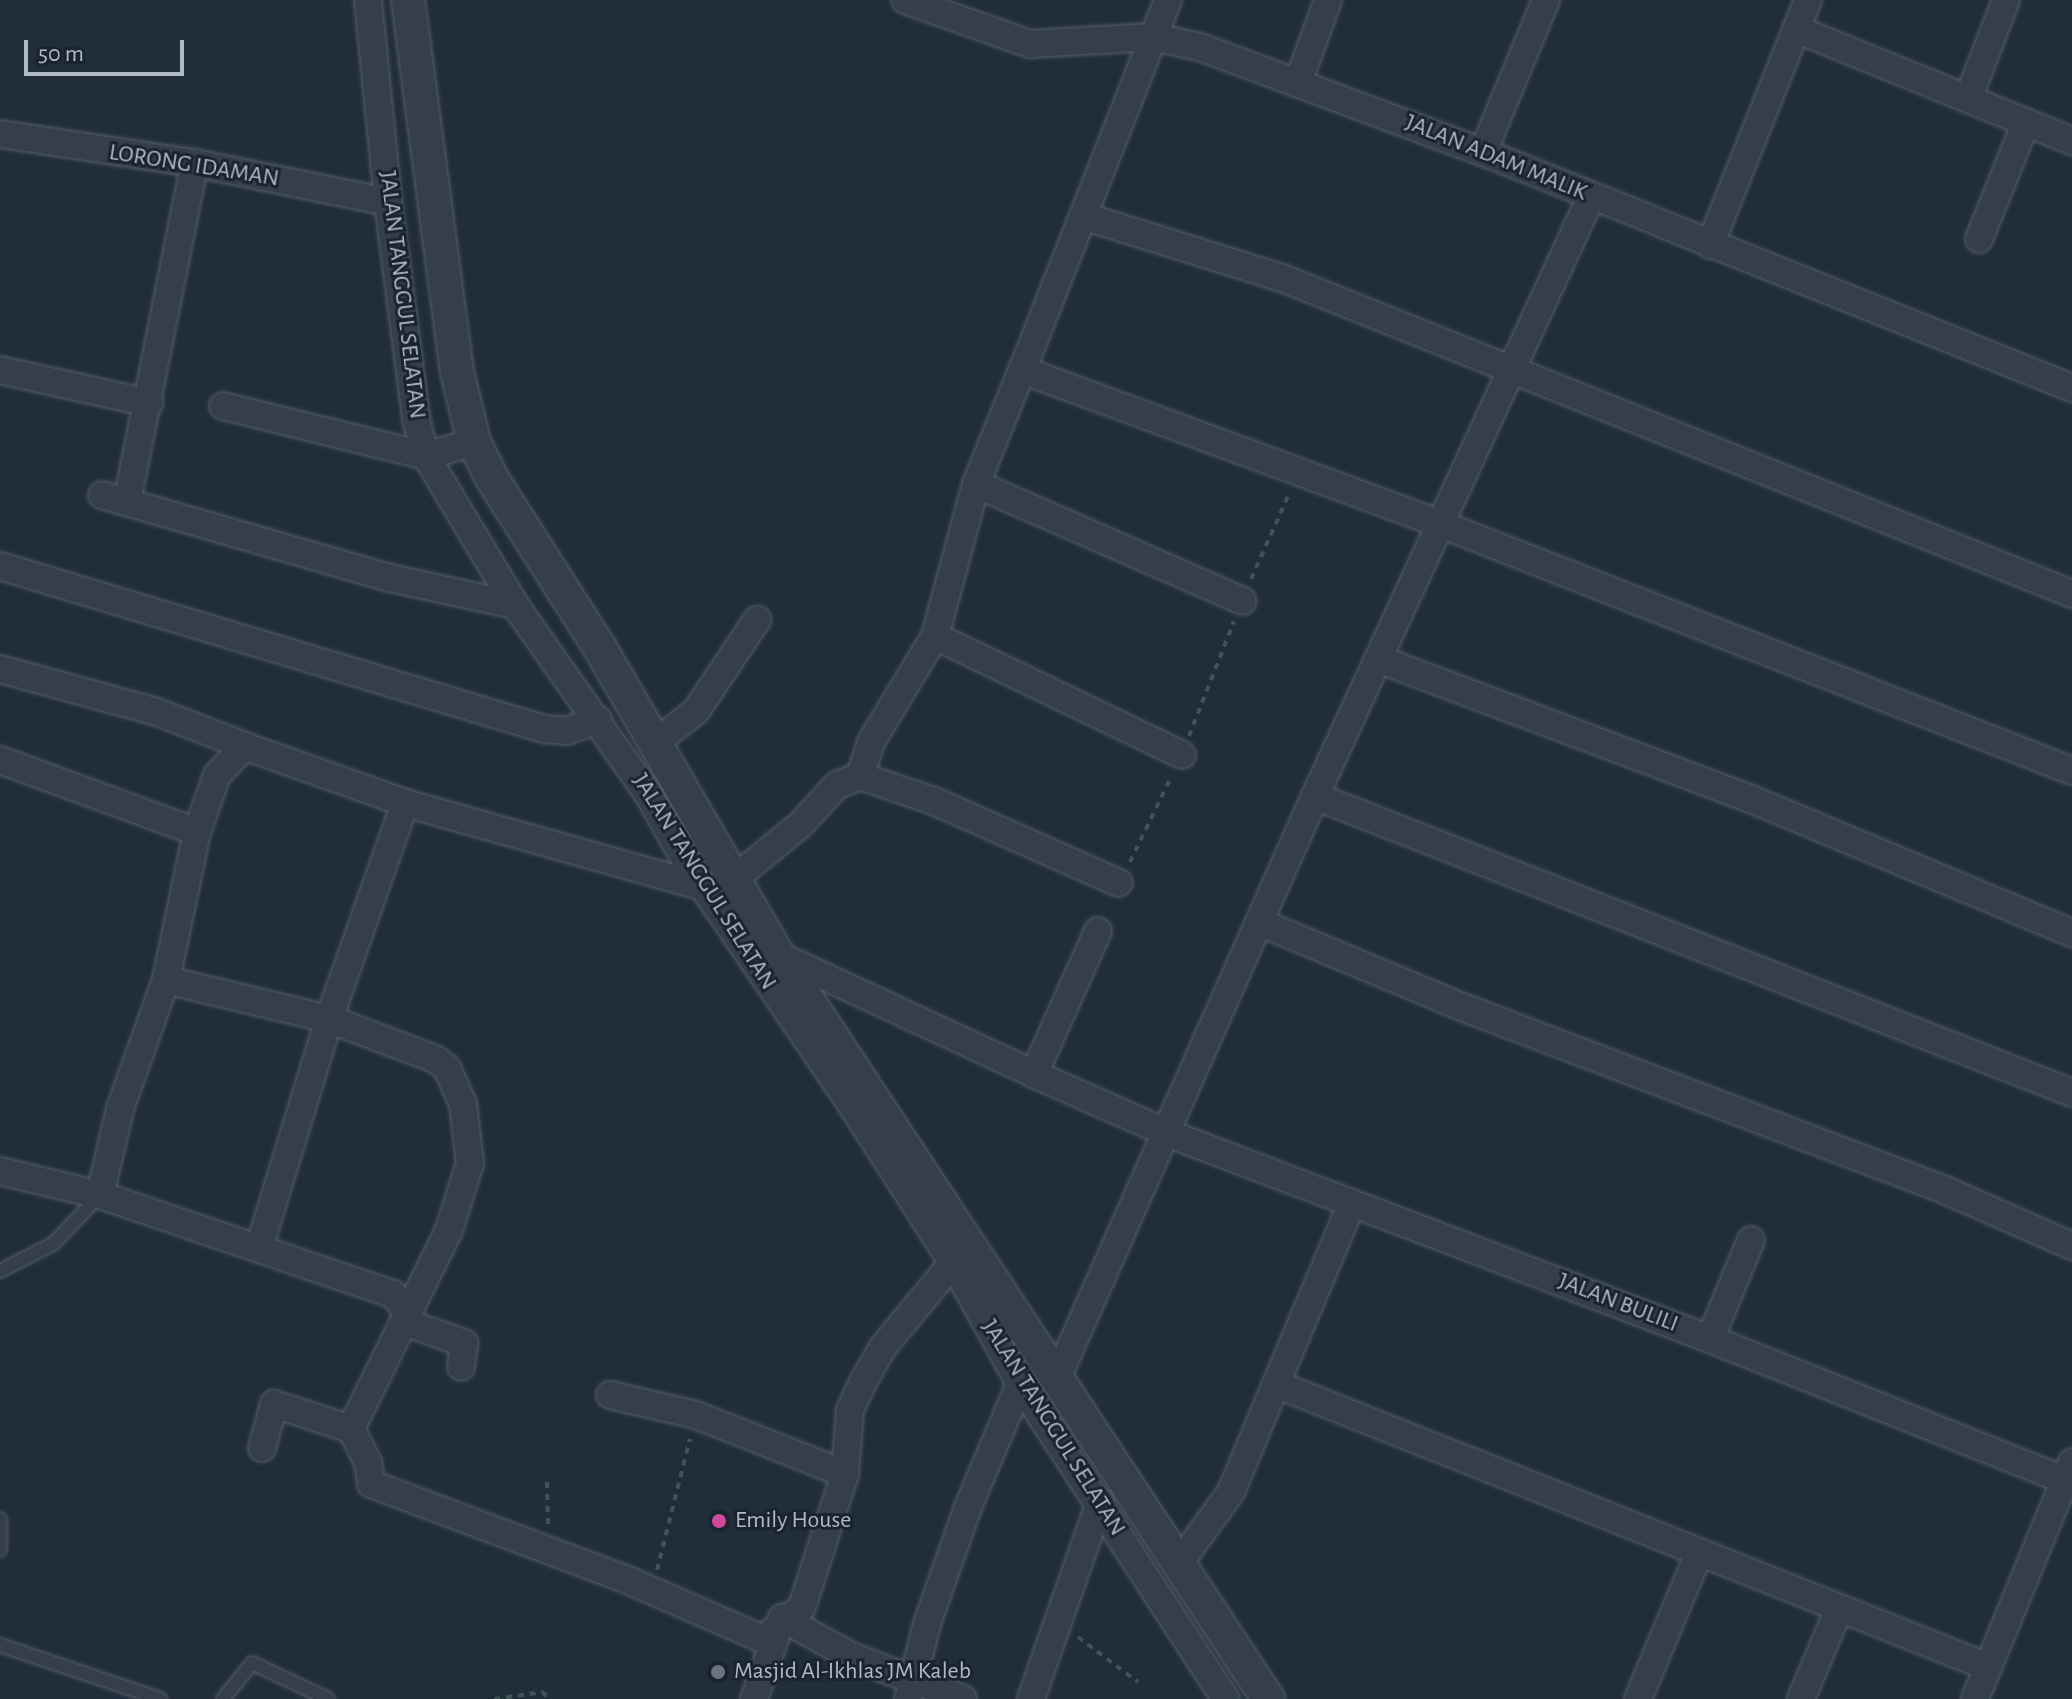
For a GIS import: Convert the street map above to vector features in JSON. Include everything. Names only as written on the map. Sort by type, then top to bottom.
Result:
[{"type":"street","name":"JALAN TANGGUL SELATAN","points":[[368,0],[388,202],[416,419],[426,456],[515,605],[598,720],[688,865],[719,883],[778,955],[961,1253],[1020,1384],[1100,1502],[1225,1699]]},
{"type":"street","name":"JALAN TANGGUL SELATAN","points":[[408,0],[457,372],[474,442],[522,530],[600,648],[655,743],[719,883],[961,1253],[1057,1378],[1268,1699]]},
{"type":"street","name":"JALAN ADAM MALIK","points":[[905,0],[1030,44],[1154,37],[1299,80],[2072,388]]},
{"type":"street","points":[[860,776],[871,742],[935,636],[976,484],[1168,0]]},
{"type":"street","points":[[1299,80],[1328,0]]},
{"type":"street","points":[[1483,152],[1546,0]]},
{"type":"street","points":[[1710,245],[1808,0]]},
{"type":"street","points":[[1968,99],[2006,0]]},
{"type":"street","points":[[1796,29],[2072,141]]},
{"type":"street","points":[[1979,239],[2026,122]]},
{"type":"street","name":"LORONG IDAMAN","points":[[0,134],[195,163],[388,202]]},
{"type":"street","points":[[195,163],[149,403],[115,499],[390,578],[515,605]]},
{"type":"street","points":[[1057,1378],[1315,796],[1381,660],[1591,197]]},
{"type":"street","points":[[1083,216],[1282,278],[2072,594]]},
{"type":"street","points":[[0,370],[149,403]]},
{"type":"street","points":[[1022,370],[1443,525],[2072,771]]},
{"type":"street","points":[[223,406],[426,456],[474,442]]},
{"type":"street","points":[[976,484],[1242,601]]},
{"type":"street","points":[[0,566],[544,729],[566,731],[598,720]]},
{"type":"street","points":[[655,743],[696,711],[757,620]]},
{"type":"street","points":[[935,636],[1182,755]]},
{"type":"street","points":[[563,671],[600,648]]},
{"type":"street","points":[[1381,660],[1751,799],[2072,933]]},
{"type":"street","points":[[0,669],[157,712],[405,803],[719,883],[800,825],[837,785],[860,776],[934,801],[1119,883]]},
{"type":"street","points":[[100,1195],[120,1109],[166,980],[197,832],[223,766],[250,748]]},
{"type":"street","points":[[0,760],[197,832]]},
{"type":"street","points":[[1315,796],[2072,1093]]},
{"type":"street","points":[[260,1245],[329,1019],[405,803]]},
{"type":"street","points":[[1259,922],[1425,993],[1945,1190],[2072,1246]]},
{"type":"street","points":[[1034,1074],[1098,931]]},
{"type":"street","name":"JALAN BULILI","points":[[778,955],[1167,1133],[2069,1475],[1975,1699]]},
{"type":"street","points":[[166,980],[329,1019],[435,1059],[447,1068],[463,1104],[470,1163],[449,1230],[351,1429]]},
{"type":"street","points":[[0,1171],[100,1195],[377,1284],[393,1294],[406,1317],[464,1343],[461,1367]]},
{"type":"street","points":[[1180,1562],[1231,1492],[1352,1203]]},
{"type":"street","points":[[1710,1339],[1751,1240]]},
{"type":"street","points":[[262,1448],[274,1404],[351,1429],[368,1462],[371,1484],[651,1591],[763,1639],[782,1618],[802,1607],[845,1474],[850,1410],[863,1382],[883,1347],[961,1253]]},
{"type":"street","points":[[910,1688],[968,1507],[1020,1384]]},
{"type":"street","points":[[1276,1384],[1988,1667]]},
{"type":"street","points":[[610,1395],[696,1415],[845,1474]]},
{"type":"street","points":[[1031,1699],[1060,1624],[1100,1502]]},
{"type":"street","points":[[1638,1699],[1699,1553]]},
{"type":"street","points":[[1801,1699],[1839,1609]]},
{"type":"street","points":[[782,1618],[910,1688],[963,1699]]},
{"type":"street","points":[[754,1699],[782,1618]]},
{"type":"lane","points":[[0,1271],[53,1244],[100,1195]]},
{"type":"lane","points":[[0,1519],[0,1550]]},
{"type":"lane","points":[[0,1645],[160,1699]]},
{"type":"lane","points":[[223,1699],[252,1663],[328,1699]]},
{"type":"path","points":[[1119,883],[1182,755],[1242,601],[1299,472]]},
{"type":"path","points":[[651,1591],[696,1415]]},
{"type":"path","points":[[547,1482],[548,1552]]},
{"type":"path","points":[[1060,1624],[1138,1682]]},
{"type":"path","points":[[494,1699],[542,1692],[550,1699]]},
{"type":"place","name":"Emily House","points":[[719,1521]]},
{"type":"place","name":"Masjid Al-Ikhlas JM Kaleb","points":[[718,1672]]}]
